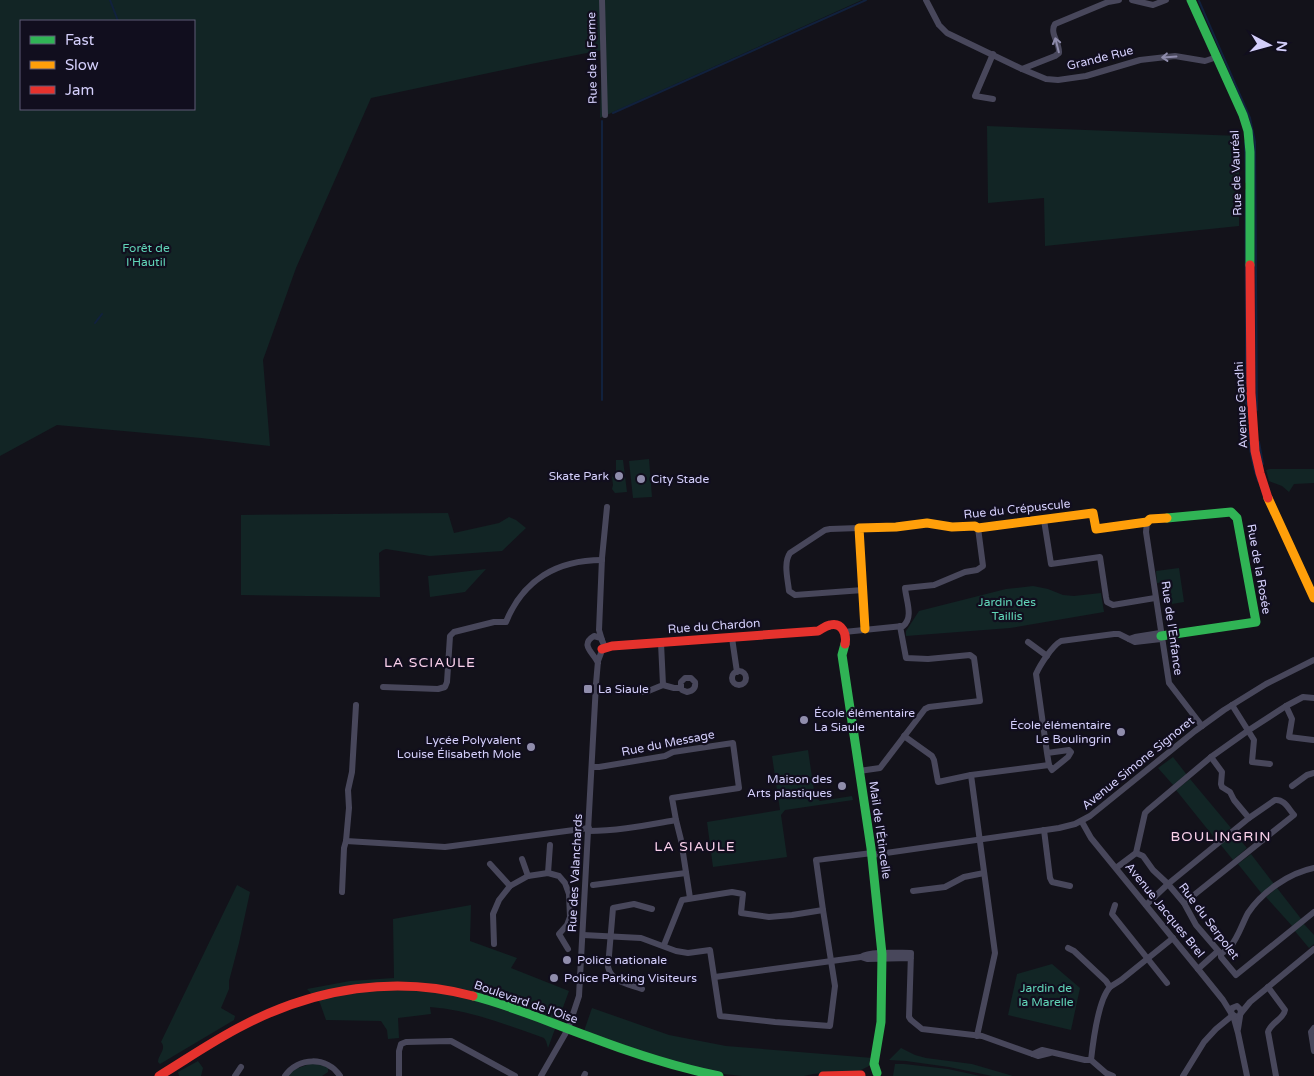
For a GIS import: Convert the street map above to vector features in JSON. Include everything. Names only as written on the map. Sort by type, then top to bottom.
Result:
[{"type":"street","name":"Rue de la Ferme","points":[[602,0],[605,115]]},
{"type":"street","name":"Grande Rue","points":[[926,0],[939,25],[947,32],[1046,79],[1058,80],[1086,76],[1140,60],[1175,56],[1205,61],[1217,57]]},
{"type":"street","points":[[1022,69],[1059,53],[1060,48],[1053,31],[1055,24],[1108,2],[1119,0]]},
{"type":"street","points":[[1132,0],[1153,5],[1166,0]]},
{"type":"street","name":"Rue de Vauréal","points":[[1190,0],[1243,115],[1249,136],[1250,298]]},
{"type":"street","points":[[993,54],[975,96],[993,99]]},
{"type":"street","name":"Avenue Gandhi","points":[[1250,298],[1251,408],[1255,451],[1269,499],[1313,597]]},
{"type":"street","name":"Rue des Valanchards","points":[[541,1076],[568,1029],[579,996],[598,663],[602,645],[600,630],[602,560],[606,507]]},
{"type":"street","name":"Rue de la Rosée","points":[[1147,522],[1150,519],[1227,512],[1234,514],[1237,518],[1246,562],[1256,622],[1161,636]]},
{"type":"street","name":"Rue du Crépuscule","points":[[858,528],[927,523],[952,527],[975,526],[978,528],[1093,513],[1096,529],[1147,522]]},
{"type":"street","points":[[1044,520],[1051,564],[1100,557],[1106,598],[1109,604],[1113,605],[1155,598]]},
{"type":"street","name":"Rue de l'Enfance","points":[[1147,522],[1146,532],[1168,684],[1202,726]]},
{"type":"street","points":[[863,590],[795,596],[789,591],[788,556],[825,530],[858,528],[863,590],[865,629]]},
{"type":"street","points":[[844,632],[906,624],[909,616],[905,588],[934,584],[965,572],[977,570],[983,566],[978,528]]},
{"type":"street","points":[[383,686],[438,689],[444,686],[447,682],[450,636],[454,632],[494,622],[506,622],[519,598],[539,578],[573,562],[602,560]]},
{"type":"street","name":"Rue du Chardon","points":[[602,645],[661,643],[818,631],[829,625],[838,626],[844,632]]},
{"type":"street","points":[[859,770],[880,768],[924,709],[980,700],[974,658],[972,656],[906,658],[900,626]]},
{"type":"street","points":[[598,663],[587,647],[587,643],[600,630]]},
{"type":"street","name":"Mail de l'Étincelle","points":[[844,632],[846,639],[842,655],[872,854],[882,956],[881,1022],[870,1072]]},
{"type":"street","points":[[1047,753],[1066,750],[1071,752],[1068,757],[1052,770],[1047,753],[1036,674],[1058,643],[1114,634],[1119,634],[1129,639],[1161,636]]},
{"type":"street","points":[[591,652],[596,653],[602,645],[599,637],[595,636]]},
{"type":"street","points":[[732,638],[737,672]]},
{"type":"street","points":[[1028,642],[1047,656]]},
{"type":"street","points":[[661,643],[663,685]]},
{"type":"street","name":"Avenue Simone Signoret","points":[[823,910],[816,860],[1044,830],[1079,823],[1232,704],[1266,684],[1314,660]]},
{"type":"street","points":[[636,692],[646,692],[663,685],[681,688]]},
{"type":"street","points":[[1116,868],[1136,853],[1145,813],[1148,810],[1249,730],[1286,706],[1304,697],[1314,698]]},
{"type":"street","points":[[1232,704],[1254,740],[1252,762],[1270,764]]},
{"type":"street","points":[[342,892],[344,848],[349,808],[348,790],[352,772],[356,705]]},
{"type":"street","points":[[1286,706],[1292,719],[1289,737],[1313,740]]},
{"type":"street","points":[[904,736],[932,756],[938,782],[971,775],[1049,765]]},
{"type":"street","name":"Rue du Message","points":[[592,767],[733,743],[739,788],[672,798],[676,820]]},
{"type":"street","points":[[1212,758],[1222,772],[1222,787],[1230,792],[1249,818]]},
{"type":"street","points":[[1292,786],[1307,775],[1314,773]]},
{"type":"street","points":[[971,775],[995,953],[977,1036]]},
{"type":"street","points":[[1146,905],[1168,884],[1249,818],[1277,799],[1283,802],[1294,815],[1184,903]]},
{"type":"street","points":[[1089,835],[1088,825],[1090,816]]},
{"type":"street","points":[[346,841],[445,847],[589,829],[598,831],[624,828],[676,820],[690,898]]},
{"type":"street","name":"Avenue Jacques Brel","points":[[1079,823],[1223,1000],[1232,1014],[1247,1076]]},
{"type":"street","points":[[1044,830],[1050,878],[1052,882],[1070,886]]},
{"type":"street","points":[[548,873],[550,845]]},
{"type":"street","name":"Rue du Serpolet","points":[[1136,853],[1143,856],[1153,870],[1184,903],[1196,925],[1236,975],[1314,912]]},
{"type":"street","points":[[522,860],[528,876]]},
{"type":"street","points":[[490,864],[510,886]]},
{"type":"street","points":[[1198,969],[1230,947],[1248,914],[1265,894],[1290,877],[1314,868]]},
{"type":"street","points":[[494,944],[493,914],[499,900],[510,886],[528,876],[548,873],[559,876],[566,883],[569,894],[570,917],[567,925],[559,934],[568,949]]},
{"type":"street","points":[[593,885],[686,873]]},
{"type":"street","points":[[913,891],[945,886],[964,877],[984,873]]},
{"type":"street","points":[[583,935],[641,938],[676,951],[688,953],[710,950],[720,1016],[830,1026],[835,986],[823,910],[769,917],[742,912],[743,894],[732,892],[690,898],[682,900],[664,945]]},
{"type":"street","points":[[642,988],[613,978],[609,971],[613,908],[634,904],[652,909]]},
{"type":"street","points":[[1115,905],[1112,914],[1167,983]]},
{"type":"street","points":[[1091,1060],[1104,997],[1110,987],[1173,938]]},
{"type":"street","points":[[1068,948],[1074,951],[1110,987]]},
{"type":"street","points":[[1232,1014],[1237,1017],[1250,1002],[1314,949]]},
{"type":"street","points":[[715,977],[861,957],[866,959],[882,956],[911,956],[909,1016],[922,1029],[977,1036],[1041,1056],[1050,1053],[1091,1060],[1113,1076]]},
{"type":"street","name":"Boulevard de l'Oise","points":[[159,1076],[258,1017],[305,999],[353,989],[397,986],[448,991],[489,1000],[656,1061],[719,1076]]},
{"type":"street","points":[[1268,987],[1285,1010],[1284,1015],[1269,1028],[1268,1032],[1276,1076]]},
{"type":"street","name":"Avenue Jacques Brel","points":[[1223,1000],[1236,1006]]},
{"type":"street","points":[[1184,1076],[1204,1042],[1232,1014],[1232,1008],[1250,1002]]},
{"type":"street","points":[[1236,1006],[1241,1010],[1240,1014]]},
{"type":"street","name":"Avenue Jacques Brel","points":[[1238,1033],[1240,1014]]},
{"type":"street","points":[[1314,1028],[1311,1032],[1314,1051]]},
{"type":"street","points":[[399,1076],[399,1051],[401,1044],[406,1042],[448,1040],[455,1042],[515,1076]]},
{"type":"street","points":[[285,1076],[294,1066],[310,1061],[328,1065],[335,1069],[340,1076]]},
{"type":"street","points":[[235,1076],[241,1067]]},
{"type":"street","points":[[823,1076],[870,1072]]},
{"type":"green space","name":"Forêt de l'Hautil","points":[[0,0],[862,0],[600,118],[602,50],[371,98],[296,268],[263,360],[270,446],[57,425],[0,456]]},
{"type":"green space","points":[[987,126],[1239,136],[1239,226],[1045,246],[1044,198],[988,203]]},
{"type":"green space","name":"City Stade","points":[[649,459],[652,497],[633,498],[629,461]]},
{"type":"green space","name":"Skate Park","points":[[616,460],[623,460],[627,492],[615,493],[612,489],[612,477],[616,474]]},
{"type":"green space","points":[[1314,469],[1314,483],[1294,484],[1289,492],[1282,486],[1269,481],[1266,470]]},
{"type":"green space","points":[[448,513],[454,533],[499,523],[509,517],[526,528],[502,551],[430,556],[383,550],[379,553],[380,597],[241,595],[241,515]]},
{"type":"green space","points":[[1179,568],[1184,602],[1172,604],[1169,582],[1157,583],[1156,571]]},
{"type":"green space","points":[[486,569],[465,592],[430,597],[428,576]]},
{"type":"green space","name":"Jardin des Taillis","points":[[1033,586],[1063,595],[1074,596],[1101,593],[1104,612],[1010,628],[906,636],[906,631],[919,611],[1006,589]]},
{"type":"green space","points":[[808,750],[815,797],[820,801],[852,796],[853,800],[785,810],[781,815],[787,857],[713,867],[707,822],[780,810],[772,756]]},
{"type":"green space","points":[[1173,757],[1187,775],[1174,786],[1158,768]]},
{"type":"green space","points":[[1190,779],[1231,828],[1217,841],[1176,790]]},
{"type":"green space","points":[[1234,833],[1247,848],[1233,860],[1220,844]]},
{"type":"green space","points":[[1251,854],[1274,884],[1262,894],[1238,864]]},
{"type":"green space","points":[[237,885],[250,892],[229,981],[229,989],[221,1008],[235,1016],[234,1020],[160,1064],[158,1059],[163,1050],[161,1042]]},
{"type":"green space","points":[[1277,888],[1302,920],[1293,927],[1266,897]]},
{"type":"green space","points":[[471,905],[470,941],[517,958],[511,968],[569,991],[548,1048],[544,1038],[459,1011],[430,1007],[431,1014],[398,1018],[399,1038],[388,1039],[387,1030],[381,1021],[326,1020],[320,1003],[307,989],[350,981],[394,978],[393,919]]},
{"type":"green space","points":[[1303,923],[1314,935],[1314,944],[1309,948],[1294,930]]},
{"type":"green space","name":"Jardin de la Marelle","points":[[1052,964],[1080,988],[1071,1030],[1008,1015],[1017,974]]},
{"type":"green space","points":[[592,1008],[669,1035],[726,1046],[873,1058],[869,1066],[855,1073],[838,1072],[804,1076],[742,1076],[724,1074],[684,1065],[584,1031]]},
{"type":"green space","points":[[901,1048],[926,1058],[972,1064],[1013,1076],[992,1076],[949,1067],[889,1060]]},
{"type":"green space","points":[[198,1061],[203,1068],[201,1076],[179,1076],[178,1072]]},
{"type":"green space","points":[[312,1063],[328,1067],[328,1072],[322,1076],[288,1076],[293,1070]]},
{"type":"green space","points":[[895,1064],[948,1069],[980,1076],[893,1076]]},
{"type":"waterway","points":[[110,0],[118,20]]},
{"type":"waterway","points":[[613,113],[866,0]]},
{"type":"waterway","points":[[1199,1],[1250,118],[1255,142],[1257,410]]},
{"type":"waterway","points":[[602,121],[602,400]]},
{"type":"waterway","points":[[1245,142],[1246,182]]},
{"type":"waterway","points":[[1246,190],[1246,414],[1253,465],[1258,481]]},
{"type":"waterway","points":[[95,323],[102,314]]},
{"type":"waterway","points":[[1259,442],[1263,464]]},
{"type":"traffic: fast","points":[[1191,0],[1243,115],[1248,131],[1250,152],[1250,265]]},
{"type":"traffic: fast","points":[[1161,636],[1256,622],[1237,518],[1231,512],[1167,518]]},
{"type":"traffic: fast","points":[[845,644],[842,655],[871,848],[882,954],[881,1022],[874,1064],[877,1073]]},
{"type":"traffic: fast","points":[[473,996],[638,1054],[719,1076]]},
{"type":"traffic: slow","points":[[1268,498],[1314,598]]},
{"type":"traffic: slow","points":[[865,629],[859,528],[896,527],[927,523],[952,527],[975,526],[978,528],[1093,513],[1096,529],[1147,522],[1150,519],[1167,518]]},
{"type":"traffic: jam","points":[[1250,265],[1251,393],[1255,451],[1268,498]]},
{"type":"traffic: jam","points":[[602,649],[612,646],[818,631],[830,625],[841,627],[845,636],[845,644]]},
{"type":"traffic: jam","points":[[159,1076],[211,1043],[244,1025],[271,1012],[327,994],[385,986],[415,986],[473,996]]},
{"type":"traffic: jam","points":[[823,1076],[861,1075]]},
{"type":"place","name":"Skate Park","points":[[619,476]]},
{"type":"place","name":"City Stade","points":[[641,479]]},
{"type":"place","name":"La Siaule","points":[[588,689]]},
{"type":"place","name":"École élémentaire La Siaule","points":[[804,720]]},
{"type":"place","name":"École élémentaire Le Boulingrin","points":[[1121,732]]},
{"type":"place","name":"Lycée Polyvalent Louise Élisabeth Mole","points":[[531,747]]},
{"type":"place","name":"Maison des Arts plastiques","points":[[842,786]]},
{"type":"place","name":"Police nationale","points":[[567,960]]},
{"type":"place","name":"Police Parking Visiteurs","points":[[554,978]]},
{"type":"district","name":"LA SCIAULE","points":[[430,662]]},
{"type":"district","name":"BOULINGRIN","points":[[1221,836]]},
{"type":"district","name":"LA SIAULE","points":[[695,846]]}]
